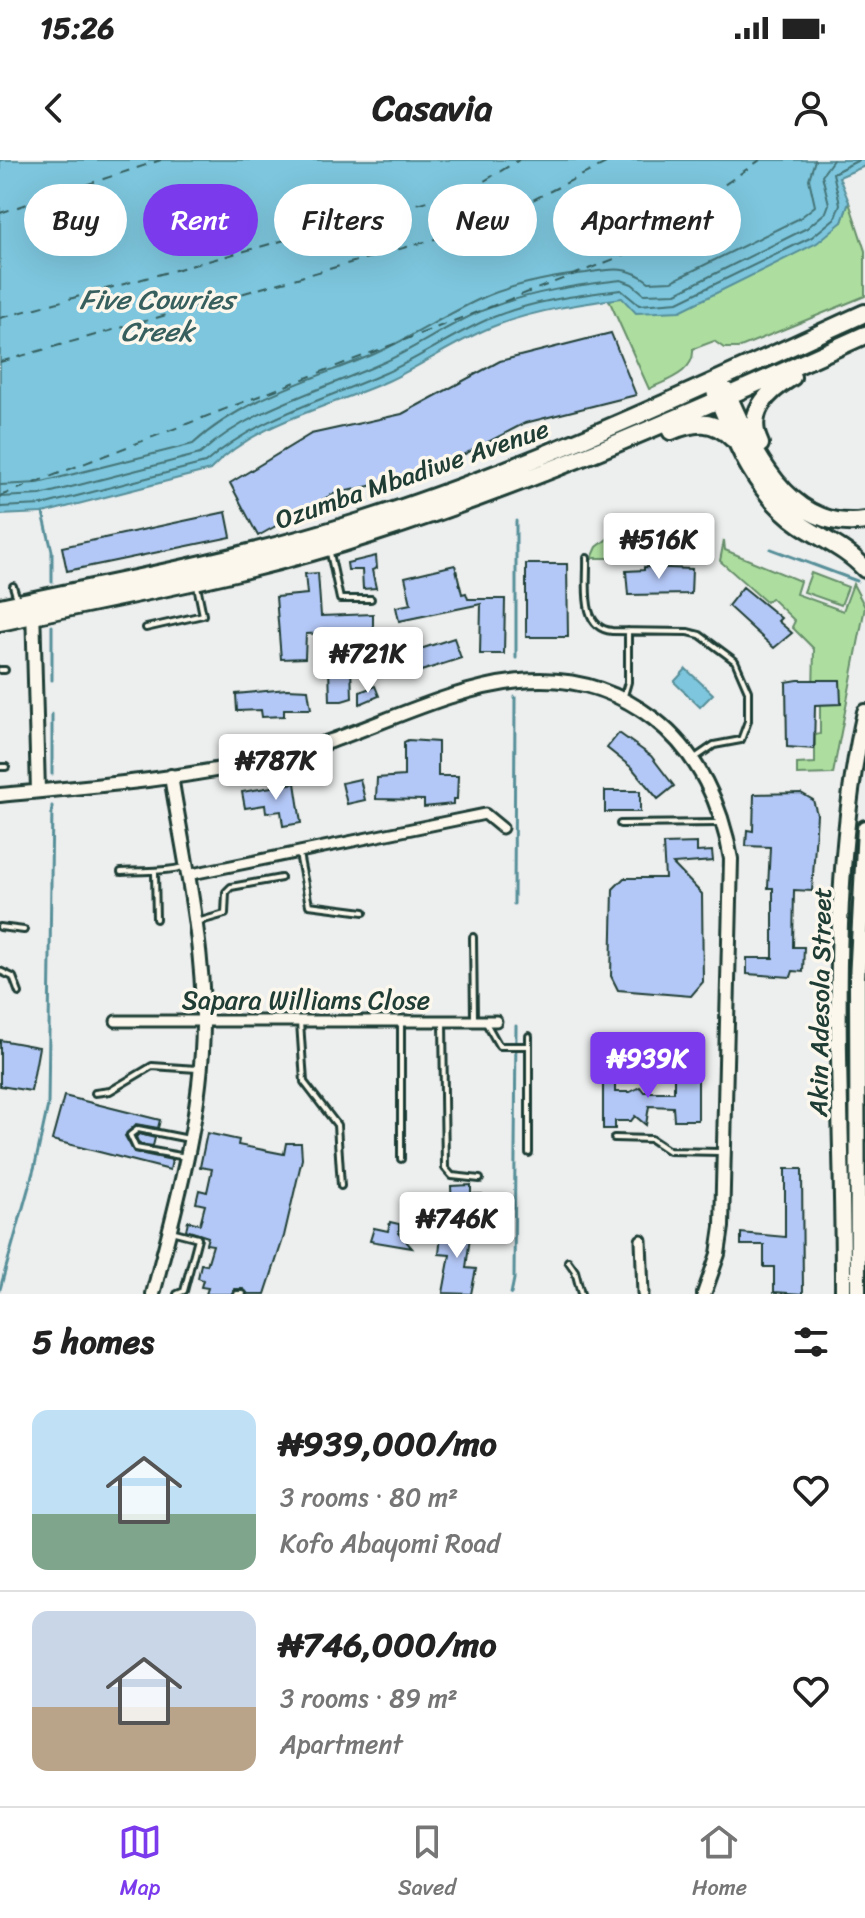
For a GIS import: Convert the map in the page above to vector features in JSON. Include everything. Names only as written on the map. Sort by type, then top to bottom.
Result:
[{"type":"highway","name":"Ozumba Mbadiwe Avenue","points":[[0,622],[28,606],[156,570],[269,548],[470,485],[865,313]]},
{"type":"highway","name":"Ozumba Mbadiwe Avenue","points":[[0,607],[28,606],[196,580],[329,546],[571,463],[865,335]]},
{"type":"highway","points":[[773,478],[755,434],[758,410],[771,391],[823,354]]},
{"type":"highway","points":[[716,380],[736,441],[762,488],[777,505],[855,558],[865,569]]},
{"type":"highway","points":[[723,398],[756,456],[794,501],[817,515],[844,521],[865,521]]},
{"type":"highway","points":[[571,463],[694,423],[715,424],[736,441]]},
{"type":"main road","name":"Akin Adesola Street","points":[[843,1294],[842,919],[851,808],[865,712]]},
{"type":"main road","name":"Akin Adesola Street","points":[[858,1294],[857,980],[865,828]]},
{"type":"street","points":[[28,606],[38,791]]},
{"type":"street","points":[[0,795],[171,776],[283,756],[454,695],[521,679],[578,683],[623,699],[672,734],[694,760],[713,795],[723,823],[731,873],[722,1227],[718,1254],[704,1294]]},
{"type":"street","points":[[153,1294],[191,1139],[203,1024],[195,922],[171,776]]},
{"type":"street","points":[[186,870],[299,852],[485,814],[502,828]]},
{"type":"street","name":"Sapara Williams Close","points":[[116,1021],[203,1024],[496,1021]]},
{"type":"street","points":[[641,1240],[643,1294]]},
{"type":"lane","points":[[329,546],[340,599],[371,599]]},
{"type":"lane","points":[[587,558],[588,608],[593,622],[605,631],[700,635],[735,661],[744,675],[748,721],[741,740],[714,745],[694,760]]},
{"type":"lane","points":[[146,628],[203,615],[196,580]]},
{"type":"lane","points":[[13,586],[28,606]]},
{"type":"lane","points":[[623,699],[628,682],[628,631]]},
{"type":"lane","points":[[620,824],[723,823]]},
{"type":"lane","points":[[299,852],[309,905],[364,912]]},
{"type":"lane","points":[[121,872],[186,870]]},
{"type":"lane","points":[[155,873],[156,919]]},
{"type":"lane","points":[[195,922],[225,914],[226,892],[231,887],[281,878]]},
{"type":"lane","points":[[0,927],[24,930]]},
{"type":"lane","points":[[473,937],[479,1021],[499,1046],[529,1046]]},
{"type":"lane","points":[[0,971],[13,977],[19,993]]},
{"type":"lane","points":[[401,1021],[401,1159]]},
{"type":"lane","points":[[443,1021],[445,1168],[452,1176],[480,1179]]},
{"type":"lane","points":[[300,1022],[304,1082],[337,1125],[341,1186]]},
{"type":"lane","points":[[529,1036],[529,1153]]},
{"type":"lane","points":[[95,1093],[110,1091],[152,1066],[200,1070]]},
{"type":"lane","points":[[187,1157],[136,1148],[130,1135],[138,1129],[191,1139]]},
{"type":"lane","points":[[614,1138],[651,1139],[669,1151],[724,1152]]},
{"type":"lane","points":[[170,1231],[198,1238],[184,1291],[177,1294]]},
{"type":"lane","points":[[568,1261],[575,1271],[581,1294]]},
{"type":"lane","points":[[237,1294],[243,1294]]},
{"type":"green space","points":[[849,202],[865,251],[865,296],[738,348],[724,348],[714,341],[693,349],[690,364],[685,369],[649,389],[609,300],[842,222]]},
{"type":"green space","points":[[611,536],[663,544],[664,558],[592,558],[597,547]]},
{"type":"green space","points":[[724,540],[725,550],[800,581],[796,594],[843,611],[853,584],[865,607],[833,774],[797,775],[797,764],[815,763],[815,735],[820,734],[820,695],[813,694],[814,649],[792,627],[795,621],[771,598],[766,602],[720,561]]},
{"type":"green space","points":[[811,573],[848,587],[841,605],[804,592]]},
{"type":"water","name":"Five Cowries Creek","points":[[0,160],[865,160],[865,166],[839,177],[849,202],[842,222],[817,243],[680,311],[636,313],[622,298],[527,315],[469,337],[388,381],[271,427],[229,453],[210,470],[43,513],[0,515]]},
{"type":"water","points":[[686,669],[713,694],[700,707],[674,682]]},
{"type":"building","points":[[611,333],[636,395],[525,423],[426,474],[333,494],[258,536],[230,483],[311,434],[402,414],[500,361]]},
{"type":"building","points":[[226,512],[231,537],[67,571],[62,547]]},
{"type":"building","points":[[376,556],[377,568],[372,570],[376,588],[363,589],[362,570],[348,570],[347,563]]},
{"type":"building","points":[[526,564],[567,564],[568,637],[526,637]]},
{"type":"building","points":[[455,565],[462,594],[466,593],[468,599],[505,599],[504,654],[480,654],[481,604],[399,621],[396,607],[411,604],[405,577]]},
{"type":"building","points":[[644,567],[692,569],[691,594],[628,595],[626,571],[644,570]]},
{"type":"building","points":[[318,573],[321,616],[373,614],[373,631],[350,632],[352,698],[342,701],[330,701],[328,633],[306,634],[305,658],[281,659],[276,597],[307,594],[305,574]]},
{"type":"building","points":[[743,587],[781,618],[778,621],[792,633],[774,648],[728,606]]},
{"type":"building","points":[[454,638],[461,658],[409,675],[402,655]]},
{"type":"building","points":[[840,680],[841,704],[815,705],[814,749],[787,747],[786,682]]},
{"type":"building","points":[[375,686],[379,696],[360,704],[360,692]]},
{"type":"building","points":[[308,690],[311,709],[284,709],[284,716],[262,717],[261,710],[237,711],[236,694]]},
{"type":"building","points":[[619,733],[651,756],[674,786],[658,799],[632,768],[607,748]]},
{"type":"building","points":[[404,742],[438,742],[438,776],[458,776],[457,799],[453,799],[453,804],[424,807],[424,800],[376,799],[377,778],[404,776]]},
{"type":"building","points":[[360,779],[365,800],[347,804],[342,783]]},
{"type":"building","points":[[295,783],[301,823],[283,826],[281,811],[266,813],[265,805],[245,808],[242,792]]},
{"type":"building","points":[[605,791],[640,791],[640,812],[605,812]]},
{"type":"building","points":[[801,793],[813,800],[817,814],[812,891],[794,890],[793,947],[804,947],[803,972],[793,971],[791,977],[747,974],[747,958],[773,958],[773,888],[768,888],[770,847],[746,846],[747,830],[753,831],[754,794]]},
{"type":"building","points":[[697,843],[697,852],[712,851],[713,861],[673,864],[702,894],[703,982],[691,996],[618,990],[611,976],[613,889],[624,878],[665,878],[663,844]]},
{"type":"building","points":[[0,1040],[39,1047],[31,1091],[0,1086]]},
{"type":"building","points":[[603,1066],[615,1066],[615,1092],[630,1092],[640,1087],[644,1092],[674,1092],[674,1075],[698,1075],[698,1120],[674,1120],[673,1107],[649,1106],[646,1125],[635,1116],[631,1121],[615,1121],[615,1129],[603,1129]]},
{"type":"building","points":[[64,1096],[160,1120],[158,1128],[136,1124],[125,1136],[134,1152],[172,1160],[170,1170],[52,1140]]},
{"type":"building","points":[[207,1133],[239,1140],[238,1145],[284,1154],[286,1143],[301,1143],[302,1159],[284,1236],[265,1294],[248,1294],[243,1289],[235,1289],[232,1294],[206,1294],[208,1288],[201,1287],[203,1280],[198,1278],[201,1264],[207,1265],[213,1245],[206,1244],[208,1237],[186,1230],[188,1221],[200,1224],[205,1205],[196,1203],[199,1190],[207,1192],[212,1169],[200,1167]]},
{"type":"building","points":[[139,1134],[155,1138],[153,1146],[139,1144],[136,1137]]},
{"type":"building","points":[[785,1169],[802,1169],[803,1294],[774,1292],[774,1267],[764,1267],[764,1245],[741,1245],[741,1233],[785,1237]]},
{"type":"building","points":[[471,1185],[471,1194],[482,1194],[483,1216],[472,1216],[472,1211],[452,1212],[451,1186]]},
{"type":"building","points":[[390,1222],[399,1224],[399,1233],[412,1248],[370,1241],[374,1228],[388,1231]]},
{"type":"building","points":[[442,1226],[471,1229],[466,1268],[476,1269],[471,1294],[443,1293],[450,1255],[439,1254]]},
{"type":"waterway","points":[[43,513],[52,551],[52,582]]},
{"type":"waterway","points":[[516,521],[516,658]]},
{"type":"waterway","points":[[771,549],[857,581]]},
{"type":"waterway","points":[[52,626],[52,680]]},
{"type":"waterway","points":[[514,904],[515,697]]},
{"type":"waterway","points":[[52,714],[52,774]]},
{"type":"waterway","points":[[0,1289],[35,1165],[48,1105],[52,806]]},
{"type":"waterway","points":[[511,1294],[514,1279],[516,1026]]},
{"type":"ferry route","points":[[0,213],[161,160]]},
{"type":"ferry route","points":[[0,318],[471,189],[519,160]]},
{"type":"ferry route","points":[[0,362],[481,226],[612,160]]},
{"type":"ferry route","points":[[0,496],[622,256],[760,160]]}]
